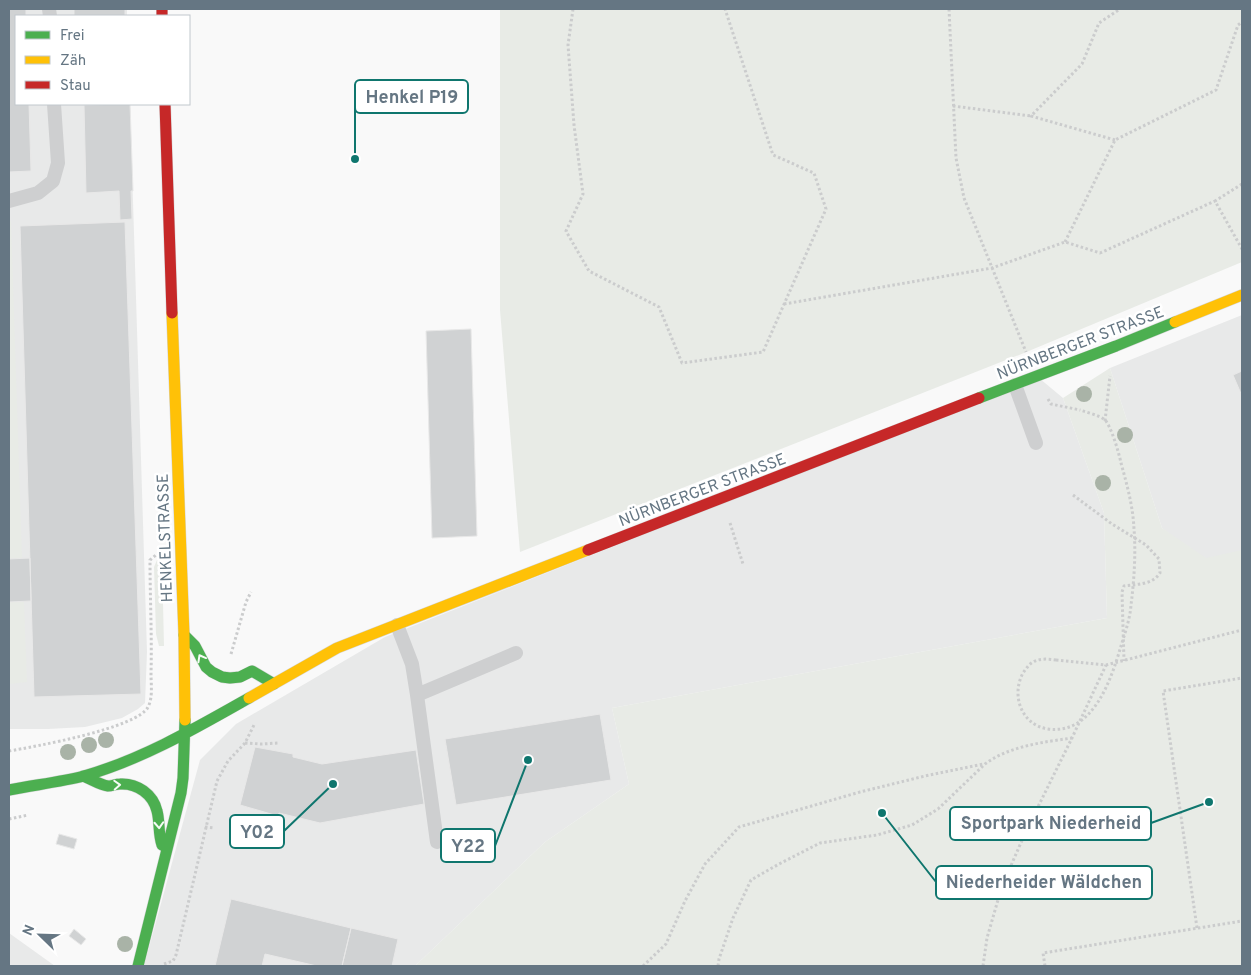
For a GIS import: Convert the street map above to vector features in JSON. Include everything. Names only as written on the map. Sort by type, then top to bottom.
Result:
[{"type":"main road","name":"HENKELSTRASSE","points":[[138,966],[184,778],[184,635],[165,105]]},
{"type":"main road","name":"NÜRNBERGER STRASSE","points":[[9,790],[83,776],[130,760],[185,734],[338,648],[1116,346],[1242,295]]},
{"type":"main road","points":[[184,635],[195,646],[206,667],[212,672],[222,677],[230,678],[240,677],[252,671],[274,684]]},
{"type":"main road","points":[[83,776],[109,786],[131,785],[142,789],[151,796],[158,812],[160,839],[166,854]]},
{"type":"lane","points":[[9,201],[38,193],[53,181],[58,163],[54,105]]},
{"type":"lane","points":[[1015,384],[1036,444]]},
{"type":"lane","points":[[397,625],[412,664],[437,842]]},
{"type":"lane","points":[[417,695],[516,653]]},
{"type":"path","points":[[573,9],[568,45],[574,125],[583,194],[566,231],[589,271],[659,307],[682,363],[763,352],[826,209],[814,173],[773,155],[725,9]]},
{"type":"path","points":[[949,9],[956,158],[964,198],[1036,376]]},
{"type":"path","points":[[1031,116],[1082,64],[1099,23],[1120,9]]},
{"type":"path","points":[[1065,242],[1115,140],[1216,90],[1238,25],[1242,22]]},
{"type":"path","points":[[953,106],[1031,116],[1115,140]]},
{"type":"path","points":[[784,304],[992,268],[1065,242],[1100,253],[1215,202],[1242,184]]},
{"type":"path","points":[[1215,202],[1242,249]]},
{"type":"path","points":[[1116,346],[1105,420],[1118,450],[1130,494],[1135,550],[1131,608],[1118,658],[1103,694],[1085,716],[1077,723],[1062,729],[1047,729],[1034,724],[1025,715],[1018,699],[1018,692],[1020,680],[1027,667],[1034,661],[1047,659],[1106,665],[1124,661],[1242,630]]},
{"type":"path","points":[[1080,410],[1105,420]]},
{"type":"path","points":[[1072,495],[1112,524],[1146,545],[1159,560],[1160,573],[1157,578],[1143,584],[1124,586],[1122,592],[1124,661]]},
{"type":"path","points":[[720,499],[743,564]]},
{"type":"path","points":[[9,751],[42,745],[114,727],[141,715],[148,708],[151,697],[152,644],[150,560]]},
{"type":"path","points":[[226,648],[231,651],[246,602],[251,592]]},
{"type":"path","points":[[983,966],[987,938],[1002,886],[1106,665]]},
{"type":"path","points":[[1197,928],[1163,691],[1242,678]]},
{"type":"path","points":[[151,697],[160,696]]},
{"type":"path","points":[[718,966],[733,918],[752,880],[820,843],[877,835],[912,824],[938,809],[994,757],[1033,743],[1072,738]]},
{"type":"path","points":[[174,961],[217,781],[228,760],[245,743],[279,742]]},
{"type":"path","points":[[643,966],[666,944],[685,901],[705,864],[739,827],[860,792],[985,764]]},
{"type":"path","points":[[9,818],[33,814]]},
{"type":"path","points":[[205,827],[214,828]]},
{"type":"path","points":[[1045,966],[1043,953],[1242,921]]},
{"type":"shaded area","points":[[9,9],[127,9],[127,15],[15,15],[15,105],[130,105],[147,652],[145,703],[122,718],[85,727],[9,729]]},
{"type":"shaded area","points":[[500,9],[1242,9],[1242,262],[1024,353],[520,552],[500,310]]},
{"type":"shaded area","points":[[11,221],[22,558],[9,559],[9,222]]},
{"type":"shaded area","points":[[1242,315],[1242,599],[1162,528],[1110,368]]},
{"type":"shaded area","points":[[1110,368],[1162,528],[1206,558],[1242,550],[1242,966],[415,966],[545,842],[629,784],[612,708],[1107,618],[1104,513],[1063,398]]},
{"type":"shaded area","points":[[1039,378],[1063,398],[1104,513],[1107,618],[612,708],[629,784],[545,842],[415,966],[144,966],[200,760],[236,724],[385,637]]},
{"type":"shaded area","points":[[157,560],[162,560],[164,646],[159,646],[156,634],[154,567]]},
{"type":"shaded area","points":[[9,602],[24,602],[27,682],[9,684]]},
{"type":"shaded area","points":[[9,933],[55,966],[9,966]]},
{"type":"building","points":[[9,9],[26,9],[26,15],[15,15],[15,105],[29,105],[31,171],[9,172]]},
{"type":"building","points":[[74,9],[125,9],[125,15],[74,15]]},
{"type":"building","points":[[84,105],[130,105],[132,219],[120,220],[119,191],[86,193]]},
{"type":"building","points":[[125,222],[141,694],[34,697],[20,226]]},
{"type":"building","points":[[471,329],[477,536],[432,538],[426,331]]},
{"type":"building","points":[[1242,371],[1242,396],[1233,375]]},
{"type":"building","points":[[30,558],[31,601],[9,602],[9,559]]},
{"type":"building","points":[[600,714],[611,780],[456,805],[445,739]]},
{"type":"building","points":[[255,747],[293,754],[293,757],[322,764],[416,750],[424,804],[320,823],[279,813],[278,816],[240,805]]},
{"type":"building","points":[[59,834],[77,839],[74,849],[56,844]]},
{"type":"building","points":[[231,899],[351,928],[342,966],[317,966],[265,954],[262,966],[215,966]]},
{"type":"building","points":[[351,928],[398,939],[392,966],[342,966]]},
{"type":"building","points":[[74,929],[86,939],[81,945],[69,936]]},
{"type":"traffic: fast","points":[[979,398],[1175,322]]},
{"type":"traffic: fast","points":[[184,635],[195,646],[206,667],[212,672],[222,677],[230,678],[240,677],[252,671],[274,684]]},
{"type":"traffic: fast","points":[[9,790],[84,776],[127,761],[169,742],[249,698]]},
{"type":"traffic: fast","points":[[138,966],[181,793],[185,720]]},
{"type":"traffic: fast","points":[[83,776],[108,786],[132,785],[148,795],[152,799],[157,811],[162,845]]},
{"type":"traffic: slow","points":[[1175,322],[1242,295]]},
{"type":"traffic: slow","points":[[172,313],[184,635],[185,720]]},
{"type":"traffic: slow","points":[[249,698],[337,648],[588,550]]},
{"type":"traffic: jam","points":[[162,9],[162,15]]},
{"type":"traffic: jam","points":[[165,105],[172,313]]},
{"type":"traffic: jam","points":[[588,550],[979,398]]},
{"type":"place","name":"Henkel P19","points":[[355,159]]},
{"type":"place","name":"Y22","points":[[528,760]]},
{"type":"place","name":"Y02","points":[[333,784]]},
{"type":"place","name":"Sportpark Niederheid","points":[[1209,802]]},
{"type":"place","name":"Niederheider Wäldchen","points":[[882,813]]}]
